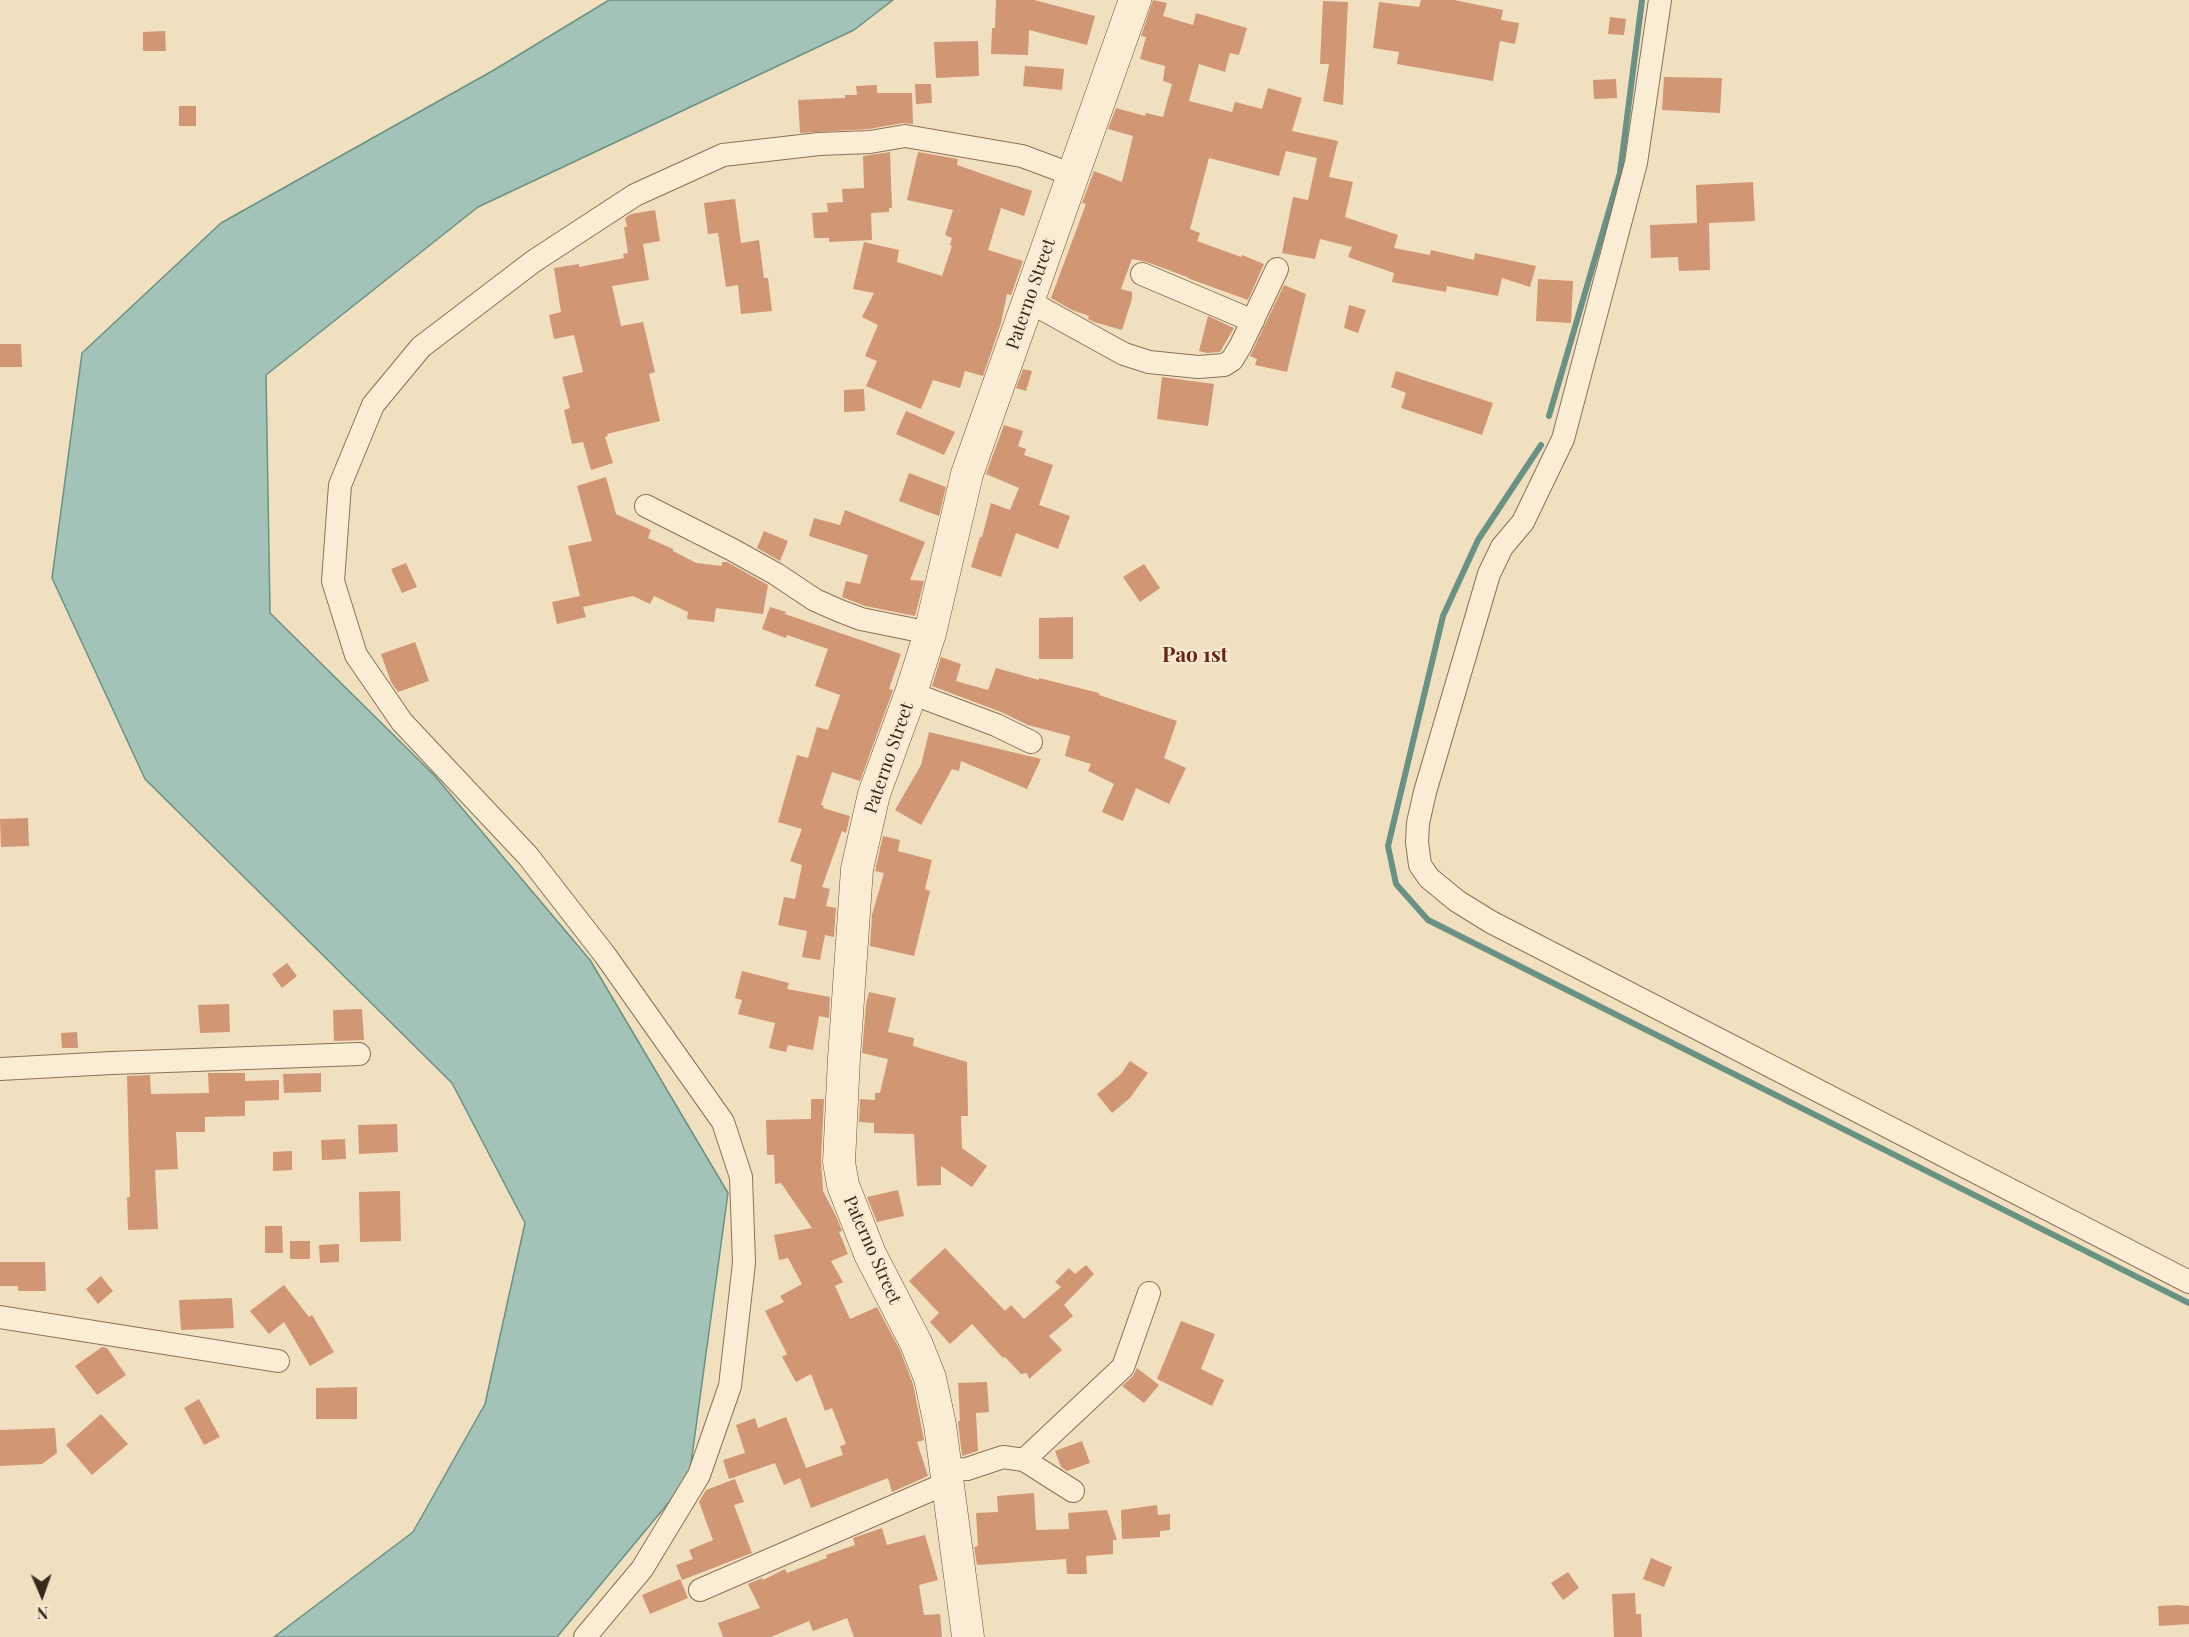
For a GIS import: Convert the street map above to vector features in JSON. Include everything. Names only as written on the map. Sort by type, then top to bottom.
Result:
[{"type":"street","name":"Paterno Street","points":[[968,1637],[940,1425],[930,1378],[916,1343],[870,1254],[843,1185],[839,1162],[857,869],[874,794],[912,693],[930,633],[967,474],[1135,0]]},
{"type":"street","points":[[1660,0],[1636,163],[1565,430],[1536,499],[1523,522],[1502,547],[1489,574],[1425,792],[1418,823],[1417,842],[1420,865],[1429,878],[1457,901],[1491,922],[2189,1282]]},
{"type":"street","points":[[585,1637],[642,1569],[699,1475],[730,1386],[744,1263],[741,1177],[723,1122],[605,955],[528,856],[402,722],[356,655],[333,581],[340,485],[373,405],[421,346],[534,261],[635,195],[723,155],[819,144],[870,142],[905,136],[1022,156],[1073,175]]},
{"type":"street","points":[[1028,301],[1124,354],[1149,362],[1198,367],[1224,364],[1232,360],[1277,269]]},
{"type":"street","points":[[1142,274],[1253,321]]},
{"type":"street","points":[[646,506],[732,549],[816,600],[840,611],[861,619],[930,633]]},
{"type":"street","points":[[912,693],[996,725],[1031,742]]},
{"type":"street","points":[[0,1069],[359,1054]]},
{"type":"street","points":[[1024,1460],[1123,1367],[1149,1293]]},
{"type":"street","points":[[0,1317],[278,1361]]},
{"type":"street","points":[[700,1590],[946,1477],[1003,1457],[1024,1460],[1073,1491]]},
{"type":"water","points":[[609,0],[893,0],[854,30],[478,207],[266,375],[270,613],[434,775],[590,960],[728,1193],[689,1478],[557,1637],[274,1637],[413,1532],[485,1404],[525,1223],[452,1083],[145,779],[52,578],[82,353],[221,223],[494,70]]},
{"type":"building","points":[[996,0],[1034,0],[1095,16],[1087,45],[1029,30],[1028,55],[991,54]]},
{"type":"building","points":[[1153,0],[1167,3],[1163,16],[1193,25],[1196,13],[1247,28],[1239,55],[1230,53],[1225,72],[1199,64],[1189,101],[1232,112],[1235,102],[1262,109],[1268,88],[1302,98],[1292,131],[1338,141],[1329,177],[1353,182],[1345,217],[1398,235],[1394,248],[1430,255],[1431,250],[1474,260],[1475,253],[1536,266],[1530,287],[1502,278],[1498,296],[1447,286],[1446,292],[1392,282],[1394,273],[1348,257],[1352,247],[1320,239],[1315,259],[1282,253],[1293,197],[1308,200],[1317,158],[1286,151],[1279,176],[1209,158],[1190,229],[1200,233],[1197,241],[1264,264],[1248,300],[1147,262],[1132,259],[1121,289],[1132,292],[1122,330],[1094,322],[1088,319],[1089,316],[1072,310],[1051,298],[1086,204],[1082,203],[1094,171],[1122,182],[1133,136],[1108,129],[1116,108],[1145,116],[1146,113],[1163,117],[1172,84],[1163,81],[1165,66],[1140,59],[1146,37],[1141,36]]},
{"type":"building","points":[[1421,0],[1454,0],[1503,10],[1501,20],[1519,23],[1515,44],[1500,41],[1493,81],[1397,64],[1399,52],[1373,48],[1379,2],[1419,7]]},
{"type":"building","points":[[1323,1],[1348,2],[1343,105],[1323,101],[1329,64],[1320,64]]},
{"type":"building","points":[[1610,17],[1626,19],[1624,35],[1608,34]]},
{"type":"building","points":[[165,31],[166,51],[143,51],[143,32]]},
{"type":"building","points":[[978,41],[979,76],[936,78],[934,42]]},
{"type":"building","points":[[1025,66],[1064,69],[1062,90],[1023,86]]},
{"type":"building","points":[[1664,77],[1722,78],[1720,113],[1662,110]]},
{"type":"building","points":[[1616,79],[1617,98],[1594,99],[1593,80]]},
{"type":"building","points":[[915,84],[931,84],[932,103],[916,104]]},
{"type":"building","points":[[877,85],[877,93],[912,93],[913,124],[800,133],[798,100],[845,98],[845,95],[857,95],[856,86]]},
{"type":"building","points":[[179,106],[196,106],[196,126],[179,126]]},
{"type":"building","points":[[890,152],[892,208],[889,208],[889,212],[871,213],[872,240],[829,242],[829,238],[814,238],[812,213],[828,212],[827,203],[843,202],[842,189],[864,188],[863,156]]},
{"type":"building","points":[[918,152],[958,159],[957,165],[1032,191],[1024,216],[1001,208],[988,250],[1023,261],[1011,295],[1007,294],[1001,323],[983,376],[965,371],[960,388],[933,380],[921,409],[866,386],[877,361],[865,356],[878,325],[862,317],[874,293],[853,289],[864,242],[899,250],[897,262],[942,276],[952,246],[950,245],[952,238],[945,235],[953,210],[907,200]]},
{"type":"building","points":[[1753,182],[1755,221],[1709,223],[1710,270],[1679,271],[1678,257],[1651,258],[1650,225],[1697,223],[1696,185]]},
{"type":"building","points":[[735,199],[741,243],[759,240],[764,278],[768,278],[772,311],[741,314],[738,285],[726,287],[718,233],[708,234],[704,203]]},
{"type":"building","points":[[655,210],[660,241],[643,244],[649,280],[612,286],[621,326],[643,322],[655,372],[649,374],[660,421],[607,434],[608,436],[605,437],[613,463],[591,470],[583,442],[572,444],[564,410],[570,408],[562,377],[583,372],[574,335],[554,339],[549,315],[561,312],[554,268],[579,264],[579,267],[624,258],[623,254],[628,253],[625,218],[631,214]]},
{"type":"building","points":[[1538,279],[1573,281],[1571,323],[1536,321]]},
{"type":"building","points":[[1284,285],[1306,294],[1287,372],[1255,365],[1257,359],[1250,356]]},
{"type":"building","points":[[1349,305],[1366,310],[1358,333],[1344,328]]},
{"type":"building","points":[[1208,316],[1234,328],[1220,352],[1199,351]]},
{"type":"building","points":[[0,344],[21,344],[22,367],[0,367]]},
{"type":"building","points":[[1023,369],[1032,371],[1026,391],[1016,388]]},
{"type":"building","points":[[1396,371],[1493,403],[1482,435],[1401,408],[1406,393],[1391,387]]},
{"type":"building","points":[[1162,377],[1214,384],[1208,426],[1157,419]]},
{"type":"building","points":[[864,389],[865,411],[844,412],[844,390]]},
{"type":"building","points":[[906,411],[955,432],[944,455],[896,434]]},
{"type":"building","points":[[1004,425],[1023,431],[1018,446],[1026,449],[1024,455],[1053,465],[1039,505],[1070,516],[1058,549],[1016,533],[1001,577],[971,567],[991,503],[1010,510],[1019,488],[986,474]]},
{"type":"building","points":[[909,473],[946,487],[939,516],[899,501]]},
{"type":"building","points":[[606,477],[616,514],[651,530],[648,538],[696,563],[722,566],[722,562],[727,562],[768,585],[763,614],[716,608],[714,622],[687,619],[688,612],[654,596],[650,604],[633,596],[583,607],[586,617],[557,624],[552,602],[580,596],[568,546],[592,541],[577,486]]},
{"type":"building","points":[[845,510],[925,542],[910,580],[924,581],[915,616],[865,606],[842,597],[846,581],[860,584],[868,555],[809,536],[814,518],[840,525]]},
{"type":"building","points":[[764,531],[788,541],[780,561],[757,548]]},
{"type":"building","points":[[406,563],[417,587],[402,593],[391,569]]},
{"type":"building","points":[[1144,564],[1160,588],[1140,602],[1123,577]]},
{"type":"building","points":[[770,607],[901,654],[889,689],[893,690],[860,781],[832,772],[821,805],[824,806],[823,808],[850,816],[846,833],[842,831],[822,887],[830,889],[826,906],[836,908],[834,937],[825,935],[820,960],[802,957],[807,931],[778,925],[784,897],[795,899],[802,865],[790,861],[802,829],[778,822],[797,755],[808,758],[817,727],[828,730],[840,695],[815,686],[828,649],[762,629]]},
{"type":"building","points":[[1073,617],[1073,659],[1039,659],[1039,618]]},
{"type":"building","points":[[415,642],[429,681],[398,692],[391,682],[381,654]]},
{"type":"building","points":[[941,657],[961,664],[956,681],[988,690],[996,668],[1099,693],[1099,695],[1177,721],[1164,758],[1186,768],[1169,804],[1136,788],[1123,821],[1102,812],[1114,784],[1088,771],[1091,764],[1065,756],[1070,736],[1028,725],[1001,712],[932,686]]},
{"type":"building","points":[[929,732],[1041,759],[1027,789],[961,761],[959,771],[952,769],[921,825],[895,810],[921,765]]},
{"type":"building","points":[[28,818],[29,846],[1,847],[0,819]]},
{"type":"building","points":[[883,836],[900,840],[898,851],[932,860],[925,889],[930,891],[914,956],[870,946],[872,915],[884,873],[875,871]]},
{"type":"building","points":[[287,963],[297,976],[282,988],[272,974]]},
{"type":"building","points":[[742,971],[789,983],[787,989],[830,997],[829,1018],[819,1016],[813,1050],[788,1045],[786,1052],[769,1048],[775,1023],[738,1014],[742,1000],[735,998]]},
{"type":"building","points":[[869,992],[896,998],[888,1032],[914,1038],[913,1046],[967,1062],[968,1116],[961,1116],[962,1148],[987,1166],[972,1187],[941,1166],[941,1185],[917,1186],[914,1134],[874,1133],[874,1123],[859,1122],[860,1099],[875,1100],[875,1093],[880,1093],[888,1059],[862,1053]]},
{"type":"building","points":[[229,1004],[230,1032],[200,1033],[198,1005]]},
{"type":"building","points":[[362,1009],[364,1040],[334,1041],[333,1010]]},
{"type":"building","points":[[77,1032],[78,1048],[62,1048],[61,1033]]},
{"type":"building","points":[[1130,1061],[1148,1073],[1130,1098],[1112,1113],[1097,1094],[1121,1074]]},
{"type":"building","points":[[208,1073],[245,1073],[245,1081],[279,1080],[279,1100],[245,1101],[245,1116],[205,1117],[205,1132],[176,1132],[178,1169],[155,1170],[158,1229],[128,1230],[127,1197],[130,1197],[127,1076],[150,1075],[151,1094],[209,1093]]},
{"type":"building","points":[[321,1073],[321,1092],[284,1093],[283,1074]]},
{"type":"building","points":[[811,1099],[824,1099],[821,1161],[823,1191],[842,1231],[839,1232],[848,1254],[831,1261],[843,1282],[835,1286],[850,1319],[877,1307],[900,1350],[913,1384],[924,1440],[917,1442],[928,1476],[892,1492],[888,1478],[811,1508],[800,1478],[784,1485],[775,1463],[729,1479],[723,1460],[745,1453],[736,1425],[755,1418],[758,1428],[786,1417],[806,1468],[843,1455],[840,1446],[846,1444],[832,1408],[825,1411],[811,1374],[796,1382],[782,1357],[787,1354],[765,1311],[784,1302],[780,1296],[802,1284],[788,1258],[779,1260],[774,1235],[812,1228],[781,1183],[775,1184],[774,1155],[767,1155],[766,1120],[811,1119]]},
{"type":"building","points":[[397,1124],[398,1152],[359,1154],[358,1125]]},
{"type":"building","points":[[345,1139],[346,1159],[322,1160],[321,1140]]},
{"type":"building","points":[[292,1151],[292,1170],[273,1171],[273,1152]]},
{"type":"building","points":[[898,1190],[904,1216],[877,1222],[867,1197]]},
{"type":"building","points":[[400,1191],[401,1241],[360,1242],[359,1192]]},
{"type":"building","points":[[265,1226],[282,1226],[283,1253],[265,1253]]},
{"type":"building","points":[[290,1241],[310,1241],[310,1259],[290,1259]]},
{"type":"building","points":[[339,1244],[339,1262],[320,1263],[319,1245]]},
{"type":"building","points":[[945,1248],[1005,1311],[1011,1305],[1024,1319],[1061,1287],[1055,1282],[1069,1268],[1075,1274],[1086,1265],[1094,1274],[1064,1305],[1073,1316],[1049,1336],[1062,1350],[1029,1379],[1027,1373],[1021,1374],[1005,1357],[1003,1358],[972,1324],[950,1344],[930,1322],[939,1313],[909,1281]]},
{"type":"building","points":[[0,1262],[45,1262],[46,1291],[18,1291],[18,1286],[0,1286]]},
{"type":"building","points":[[101,1276],[113,1291],[98,1304],[86,1289]]},
{"type":"building","points":[[284,1285],[309,1317],[312,1315],[334,1352],[310,1366],[284,1322],[269,1334],[250,1311]]},
{"type":"building","points":[[232,1298],[234,1328],[181,1330],[179,1300]]},
{"type":"building","points":[[1181,1321],[1215,1334],[1201,1369],[1224,1380],[1212,1406],[1157,1379]]},
{"type":"building","points":[[102,1347],[107,1348],[126,1375],[97,1395],[75,1366]]},
{"type":"building","points":[[1137,1368],[1159,1385],[1144,1403],[1122,1386],[1133,1376]]},
{"type":"building","points":[[987,1382],[989,1412],[976,1413],[978,1451],[962,1456],[958,1421],[960,1421],[958,1383]]},
{"type":"building","points":[[357,1387],[357,1419],[316,1419],[316,1388]]},
{"type":"building","points":[[199,1399],[220,1437],[204,1445],[184,1408]]},
{"type":"building","points":[[101,1414],[128,1444],[92,1475],[66,1445]]},
{"type":"building","points":[[55,1428],[57,1453],[42,1464],[0,1466],[0,1430]]},
{"type":"building","points":[[1082,1441],[1090,1463],[1067,1471],[1061,1467],[1055,1451]]},
{"type":"building","points":[[735,1479],[744,1502],[734,1505],[752,1553],[682,1580],[676,1565],[693,1559],[689,1550],[713,1540],[699,1502],[706,1490]]},
{"type":"building","points":[[1034,1493],[1036,1530],[1069,1529],[1068,1513],[1107,1510],[1117,1540],[1113,1540],[1113,1554],[1086,1556],[1087,1574],[1067,1574],[1066,1559],[977,1565],[974,1547],[978,1546],[976,1513],[998,1512],[997,1496]]},
{"type":"building","points":[[1157,1505],[1158,1515],[1170,1514],[1170,1530],[1160,1531],[1160,1537],[1122,1539],[1121,1510]]},
{"type":"building","points":[[882,1528],[887,1545],[925,1535],[938,1580],[919,1585],[924,1615],[940,1614],[942,1637],[854,1637],[847,1618],[813,1631],[809,1621],[771,1637],[723,1637],[718,1623],[760,1608],[748,1584],[762,1578],[763,1580],[785,1569],[787,1573],[827,1558],[826,1555],[855,1545],[853,1538]]},
{"type":"building","points":[[1651,1558],[1672,1567],[1664,1587],[1643,1579]]},
{"type":"building","points":[[1568,1572],[1579,1588],[1563,1600],[1551,1583]]},
{"type":"building","points":[[680,1579],[688,1598],[650,1614],[642,1595]]},
{"type":"building","points":[[1635,1593],[1636,1614],[1641,1614],[1642,1637],[1614,1637],[1612,1594]]},
{"type":"building","points":[[2158,1606],[2189,1606],[2189,1624],[2159,1626]]},
{"type":"waterway","points":[[1549,416],[1620,173],[1642,0]]},
{"type":"waterway","points":[[1541,445],[1478,540],[1443,616],[1388,846],[1396,884],[1428,920],[2189,1303]]},
{"type":"district","name":"Pao 1st","points":[[1195,655]]}]
